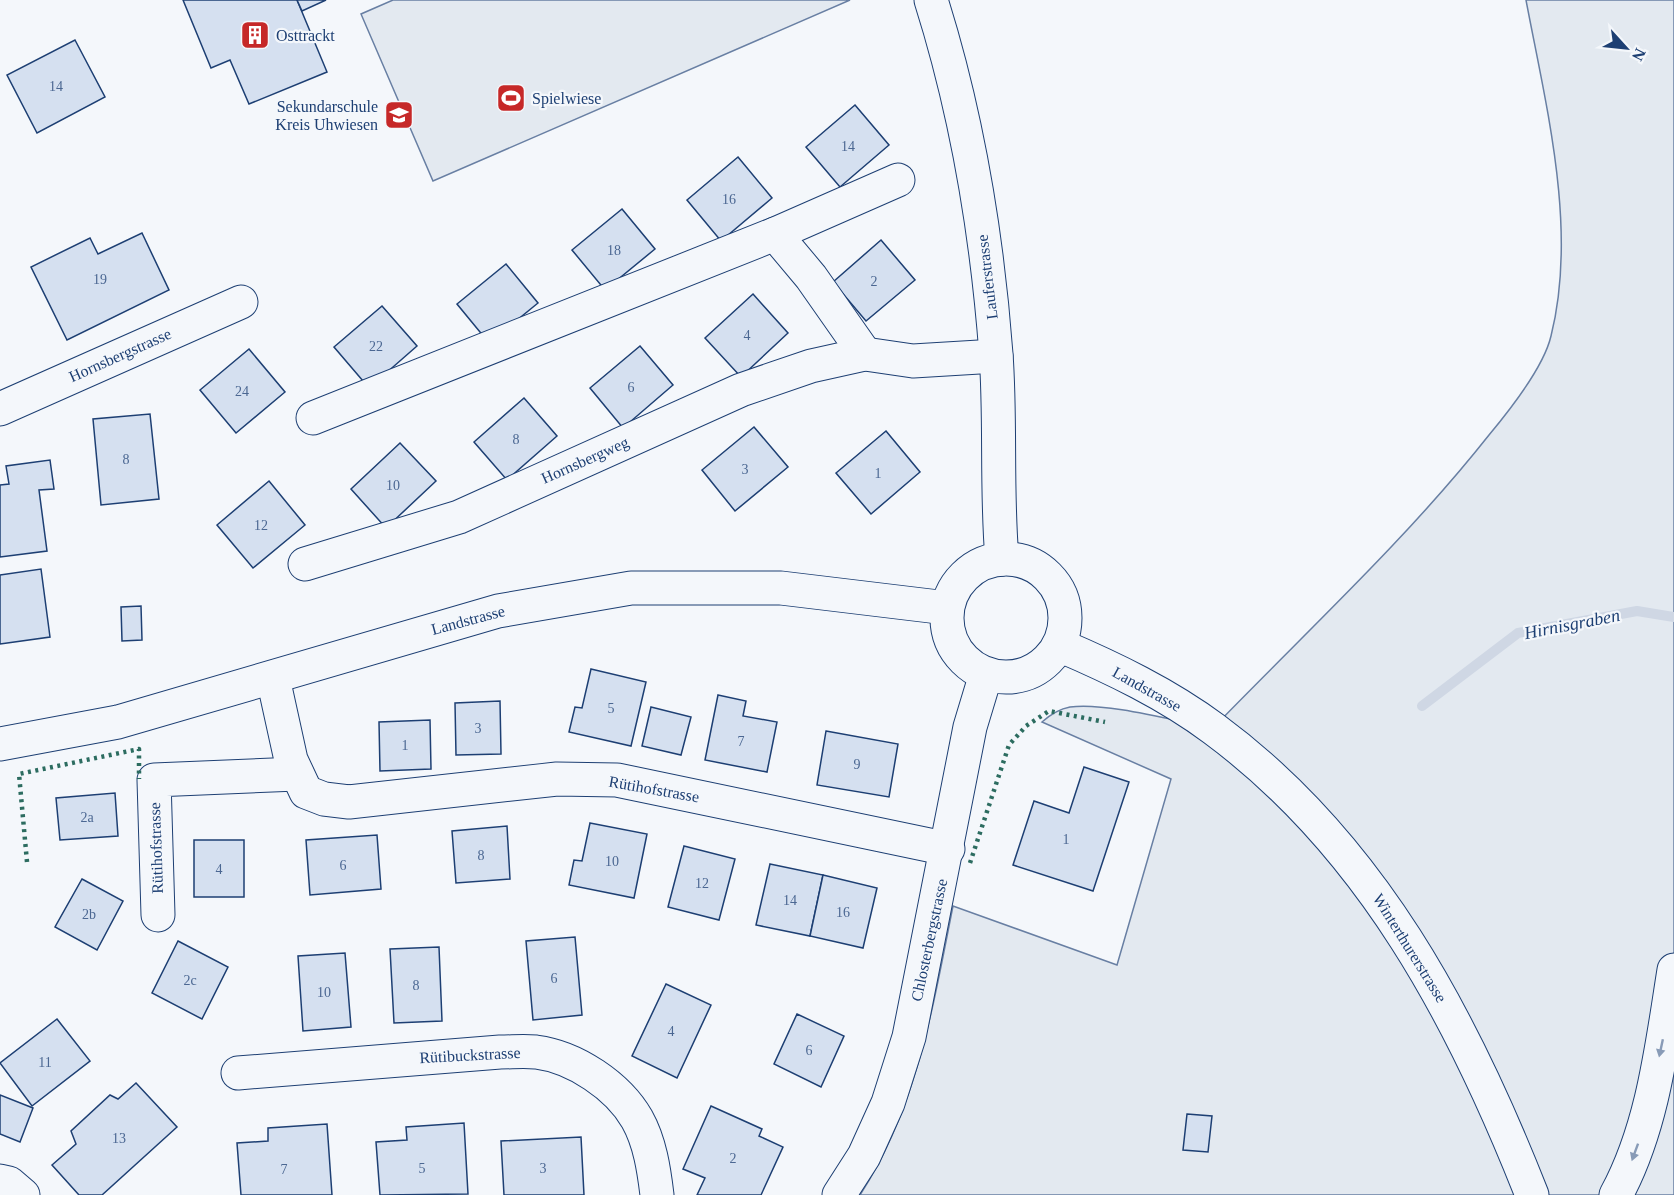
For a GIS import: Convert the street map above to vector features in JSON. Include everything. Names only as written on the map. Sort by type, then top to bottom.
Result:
[{"type":"main road","name":"Lauferstrasse","points":[[931,0],[958,101],[975,183],[996,356],[1002,559]]},
{"type":"main road","points":[[314,418],[775,234],[898,180]]},
{"type":"main road","points":[[775,234],[811,277],[865,354]]},
{"type":"main road","name":"Hornsbergstrasse","points":[[0,409],[241,302]]},
{"type":"main road","name":"Hornsbergweg","points":[[305,564],[459,517],[741,390],[811,366],[865,354],[912,361],[996,356]]},
{"type":"main road","points":[[1002,559],[1033,565],[1053,582],[1061,598],[1065,615],[1059,645],[1045,662],[1024,674],[1000,677],[986,674],[969,664],[954,645],[949,633],[947,608],[954,590],[972,570],[984,563],[1002,559]]},
{"type":"main road","name":"Landstrasse","points":[[0,744],[118,722],[498,611],[631,588],[781,588],[947,608]]},
{"type":"main road","name":"Landstrasse","points":[[1059,645],[1150,689],[1230,741]]},
{"type":"main road","name":"Chlosterbergstrasse","points":[[839,1195],[864,1156],[895,1081],[909,1037],[948,849],[970,727],[986,674]]},
{"type":"main road","name":"Rütihofstrasse","points":[[273,678],[291,760],[306,792],[324,799],[349,802],[556,779],[617,780],[948,849]]},
{"type":"main road","name":"Winterthurerstrasse","points":[[1230,741],[1267,772],[1321,826],[1368,882],[1410,943],[1470,1049],[1532,1195]]},
{"type":"main road","name":"Rütihofstrasse","points":[[158,915],[154,780],[297,774]]},
{"type":"main road","points":[[1616,1195],[1637,1148],[1648,1107],[1674,970]]},
{"type":"main road","name":"Rütibuckstrasse","points":[[238,1073],[500,1052],[538,1052],[573,1064],[600,1080],[621,1098],[637,1119],[646,1141],[657,1195]]},
{"type":"main road","points":[[0,1181],[9,1183],[24,1195]]},
{"type":"shaded area","name":"Spielwiese","points":[[393,0],[850,0],[433,181],[361,14]]},
{"type":"shaded area","points":[[1526,0],[1674,0],[1674,1195],[860,1195],[880,1162],[909,1092],[930,1018],[953,906],[1117,965],[1171,779],[1042,722],[1062,709],[1085,706],[1121,710],[1213,728],[1424,512],[1506,414],[1541,361],[1551,336],[1558,295],[1561,253],[1560,211],[1550,125]]},
{"type":"building","name":"Osttrackt","points":[[183,0],[297,0],[327,72],[249,104],[230,60],[211,68]]},
{"type":"building","points":[[297,0],[326,0],[302,11]]},
{"type":"building","points":[[75,40],[105,97],[37,133],[7,75]]},
{"type":"building","points":[[855,105],[889,145],[840,187],[806,147]]},
{"type":"building","points":[[738,157],[772,198],[721,241],[687,200]]},
{"type":"building","points":[[622,209],[655,249],[605,290],[572,250]]},
{"type":"building","points":[[142,233],[169,290],[67,340],[31,267],[90,238],[98,254]]},
{"type":"building","points":[[881,240],[915,280],[866,321],[833,282]]},
{"type":"building","points":[[506,264],[538,303],[489,343],[457,304]]},
{"type":"building","points":[[753,294],[788,333],[741,377],[705,338]]},
{"type":"building","points":[[382,306],[417,346],[369,388],[334,347]]},
{"type":"building","points":[[640,346],[673,385],[623,428],[590,388]]},
{"type":"building","points":[[249,349],[285,392],[236,433],[200,390]]},
{"type":"building","points":[[524,398],[557,436],[507,480],[474,442]]},
{"type":"building","points":[[150,414],[159,499],[101,505],[93,419]]},
{"type":"building","points":[[754,427],[788,467],[735,511],[702,470]]},
{"type":"building","points":[[886,431],[920,472],[871,514],[836,473]]},
{"type":"building","points":[[400,443],[436,481],[386,528],[351,489]]},
{"type":"building","points":[[50,460],[54,489],[39,490],[47,551],[0,557],[0,485],[9,484],[6,466]]},
{"type":"building","points":[[269,481],[305,525],[253,568],[217,525]]},
{"type":"building","points":[[41,569],[50,637],[0,644],[0,575]]},
{"type":"building","points":[[141,606],[142,640],[122,641],[121,607]]},
{"type":"building","points":[[591,669],[646,682],[631,746],[569,732],[575,707],[582,708]]},
{"type":"building","points":[[718,695],[746,701],[743,716],[777,722],[767,772],[705,760]]},
{"type":"building","points":[[500,701],[501,754],[456,755],[455,703]]},
{"type":"building","points":[[651,707],[691,717],[681,755],[642,746]]},
{"type":"building","points":[[430,720],[431,769],[380,771],[379,722]]},
{"type":"building","points":[[826,731],[898,744],[889,797],[817,785]]},
{"type":"building","points":[[1084,767],[1129,782],[1093,891],[1013,865],[1034,801],[1069,813]]},
{"type":"building","points":[[115,793],[118,836],[60,840],[56,798]]},
{"type":"building","points":[[590,823],[647,834],[634,898],[569,885],[574,860],[582,861]]},
{"type":"building","points":[[507,826],[510,879],[456,883],[452,831]]},
{"type":"building","points":[[377,835],[381,889],[310,895],[306,840]]},
{"type":"building","points":[[194,840],[244,840],[244,897],[194,897]]},
{"type":"building","points":[[684,846],[735,859],[719,920],[668,907]]},
{"type":"building","points":[[770,864],[823,875],[810,936],[756,925]]},
{"type":"building","points":[[823,875],[877,888],[863,948],[810,936]]},
{"type":"building","points":[[82,879],[123,901],[97,950],[55,927]]},
{"type":"building","points":[[575,937],[582,1015],[533,1020],[526,941]]},
{"type":"building","points":[[178,941],[228,967],[202,1019],[152,993]]},
{"type":"building","points":[[439,947],[442,1021],[394,1023],[390,949]]},
{"type":"building","points":[[345,953],[351,1027],[303,1031],[298,956]]},
{"type":"building","points":[[666,984],[711,1005],[677,1078],[632,1056]]},
{"type":"building","points":[[797,1014],[844,1036],[821,1087],[774,1064]]},
{"type":"building","points":[[57,1019],[90,1061],[32,1106],[0,1063]]},
{"type":"building","points":[[136,1083],[177,1127],[102,1195],[79,1195],[52,1165],[76,1144],[71,1131],[110,1095],[118,1099]]},
{"type":"building","points":[[0,1095],[33,1108],[20,1142],[0,1134]]},
{"type":"building","points":[[711,1106],[762,1129],[759,1136],[783,1147],[761,1195],[697,1195],[705,1178],[683,1169]]},
{"type":"building","points":[[1187,1114],[1212,1116],[1208,1152],[1183,1150]]},
{"type":"building","points":[[464,1123],[468,1194],[380,1195],[376,1142],[407,1140],[406,1127]]},
{"type":"building","points":[[327,1124],[332,1195],[241,1195],[237,1143],[268,1141],[268,1128]]},
{"type":"building","points":[[581,1137],[584,1195],[504,1195],[501,1141]]},
{"type":"waterway","name":"Hirnisgraben","points":[[1422,706],[1518,633],[1637,611],[1674,617]]},
{"type":"hedge","points":[[970,863],[1009,745],[1026,726],[1049,711],[1105,722]]},
{"type":"hedge","points":[[27,862],[19,774],[139,749],[139,779]]},
{"type":"place","name":"Osttrackt","points":[[255,35]]},
{"type":"place","name":"Spielwiese","points":[[511,98]]},
{"type":"place","name":"Sekundarschule Kreis Uhwiesen","points":[[399,115]]}]
